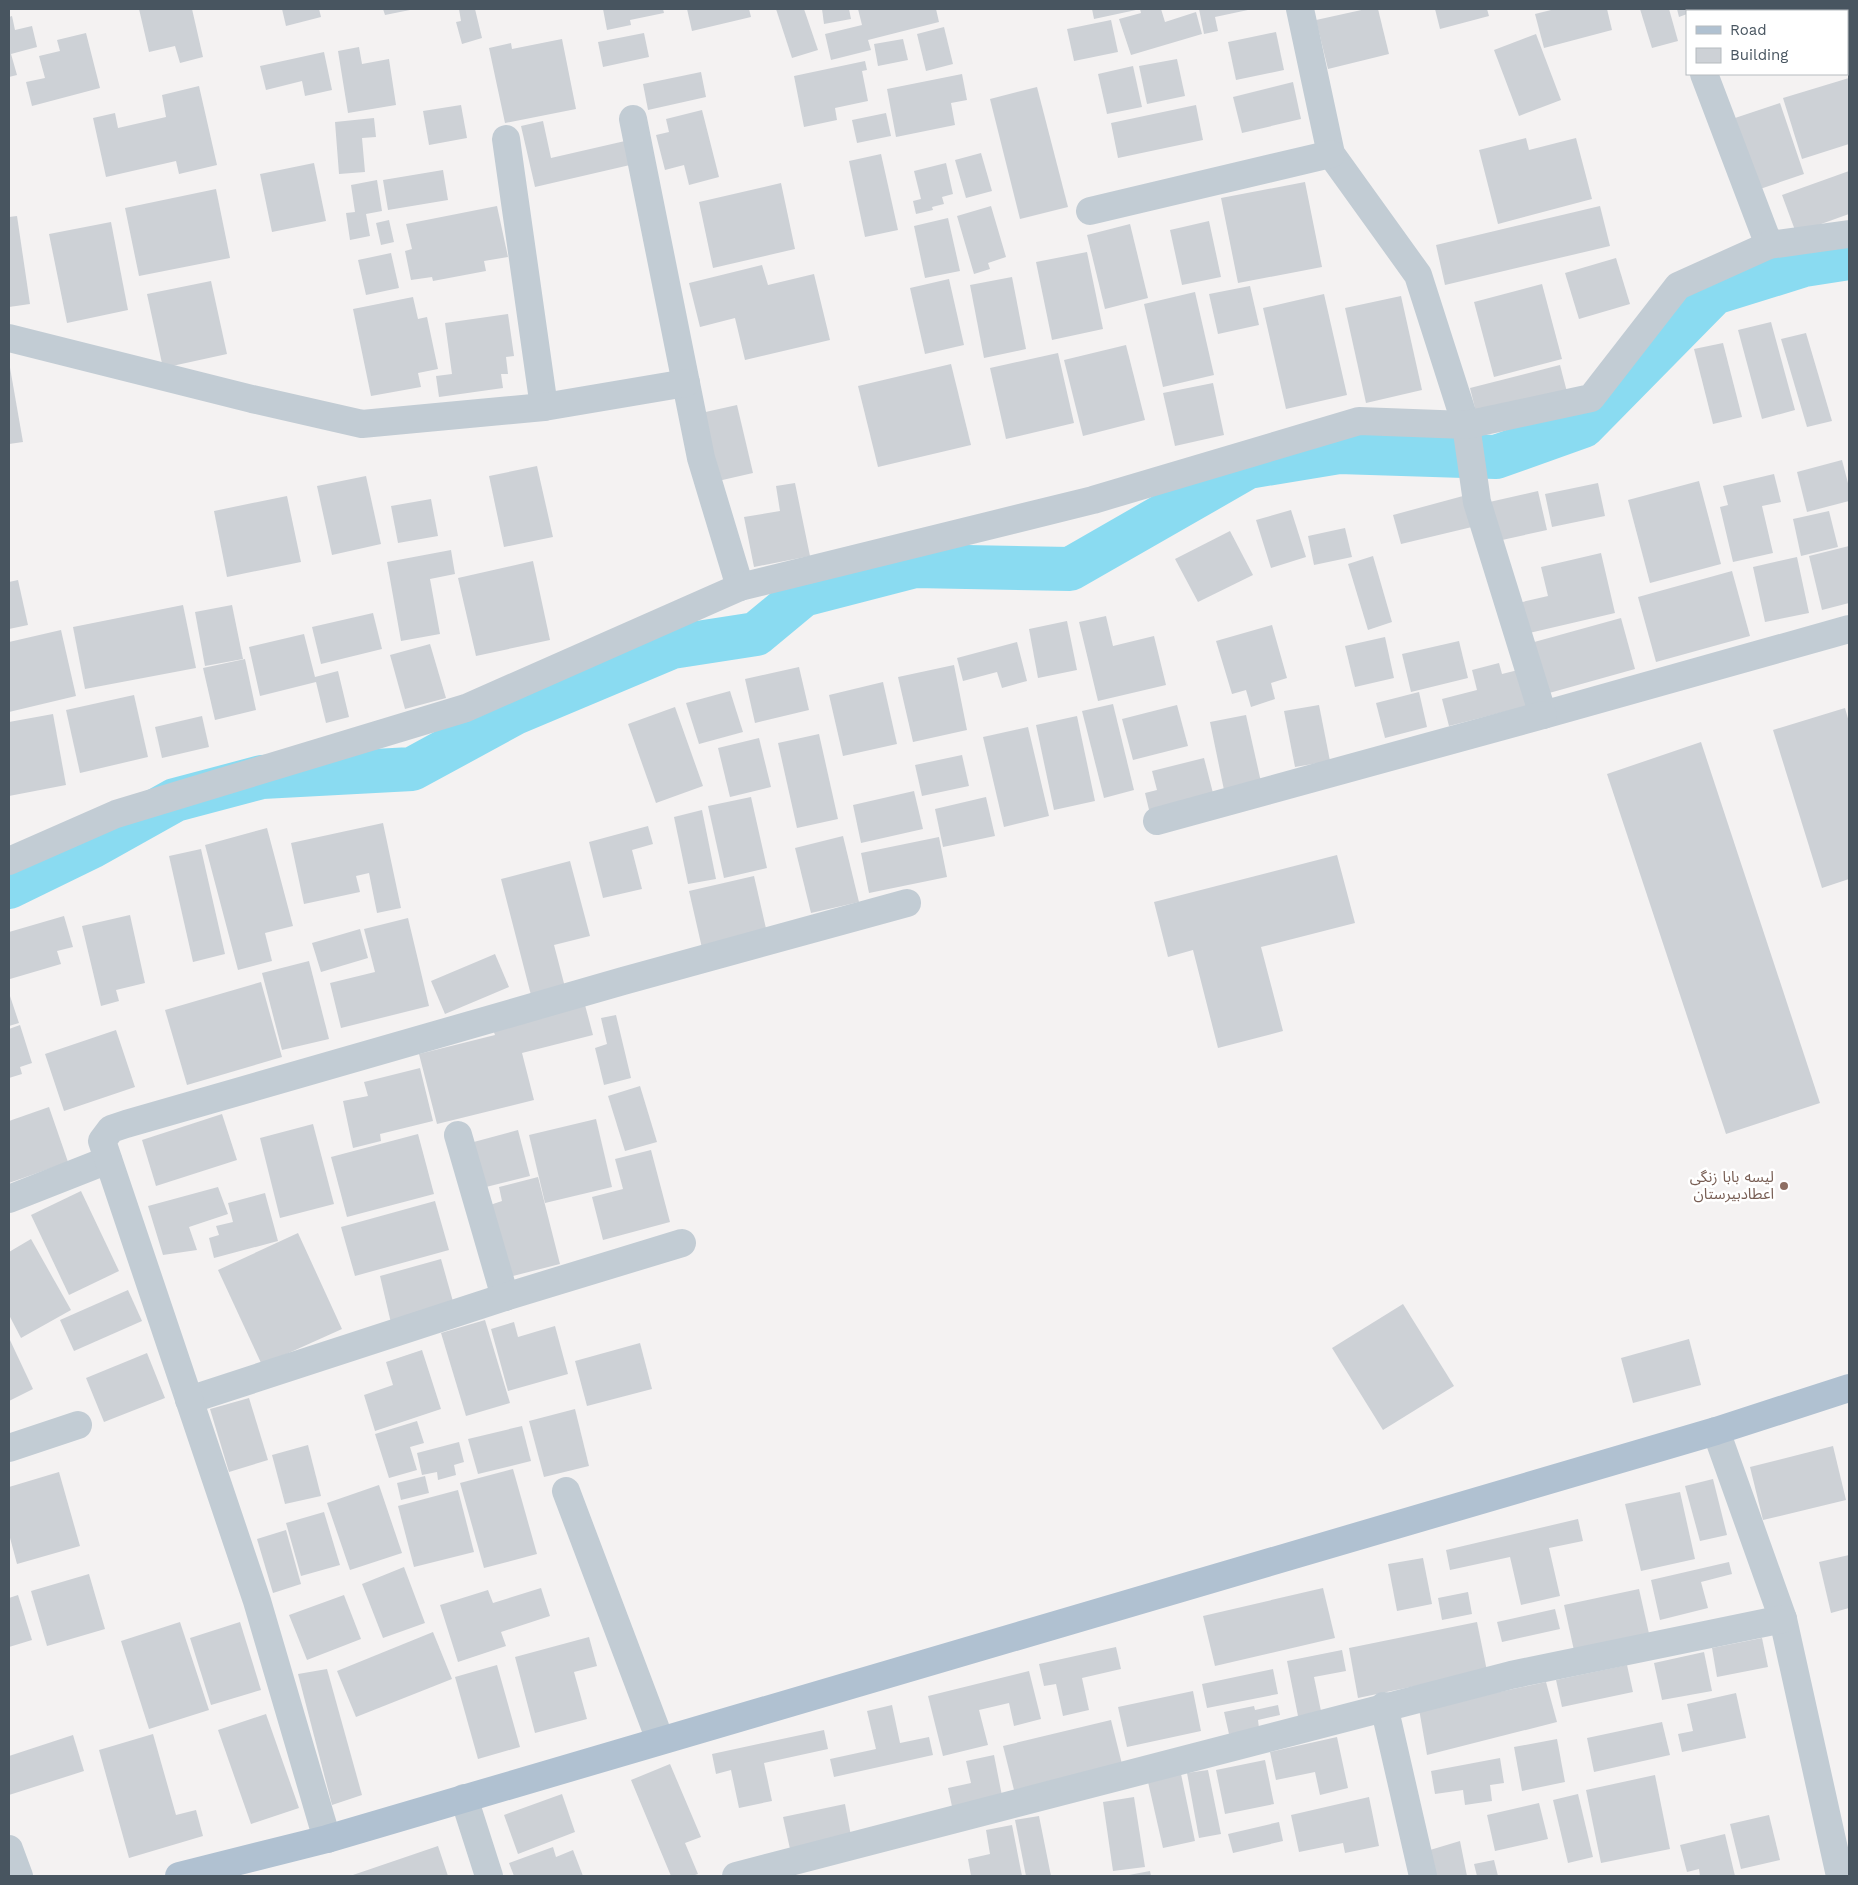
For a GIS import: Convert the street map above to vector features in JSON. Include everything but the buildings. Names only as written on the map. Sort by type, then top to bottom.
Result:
[{"type":"main road","points":[[179,1876],[327,1839],[1716,1431],[1849,1388]]},
{"type":"street","points":[[1300,9],[1331,154],[1418,275],[1466,425],[1477,502],[1543,715]]},
{"type":"street","points":[[1704,75],[1769,245]]},
{"type":"street","points":[[633,118],[702,458],[740,587]]},
{"type":"street","points":[[506,139],[544,407]]},
{"type":"street","points":[[1090,211],[1331,154]]},
{"type":"street","points":[[9,861],[116,814],[466,708],[740,587],[1093,500],[1359,421],[1466,425],[1591,398],[1678,286],[1769,245],[1849,234]]},
{"type":"street","points":[[9,338],[252,399],[362,424],[544,407],[686,383]]},
{"type":"street","points":[[1157,821],[1849,629]]},
{"type":"street","points":[[327,1839],[257,1601],[102,1141],[111,1130],[126,1124],[623,981],[907,903]]},
{"type":"street","points":[[458,1134],[506,1297]]},
{"type":"street","points":[[9,1199],[108,1160]]},
{"type":"street","points":[[189,1400],[506,1297],[682,1243]]},
{"type":"street","points":[[9,1448],[78,1425]]},
{"type":"street","points":[[1716,1431],[1783,1619],[1840,1876]]},
{"type":"street","points":[[566,1491],[660,1740]]},
{"type":"street","points":[[736,1876],[1384,1706],[1511,1675],[1783,1619]]},
{"type":"street","points":[[1384,1706],[1423,1876]]},
{"type":"street","points":[[464,1798],[489,1876]]},
{"type":"street","points":[[9,1849],[19,1876]]},
{"type":"waterway","points":[[9,887],[91,847],[175,800],[262,777],[412,769],[515,713],[672,647],[756,634],[803,595],[915,566],[1070,569],[1248,467],[1339,452],[1496,457],[1583,426],[1714,293],[1804,265],[1849,258]]},
{"type":"place","name":"لیسه بابا زنگی اعطادبیرستان","points":[[1784,1186]]}]
